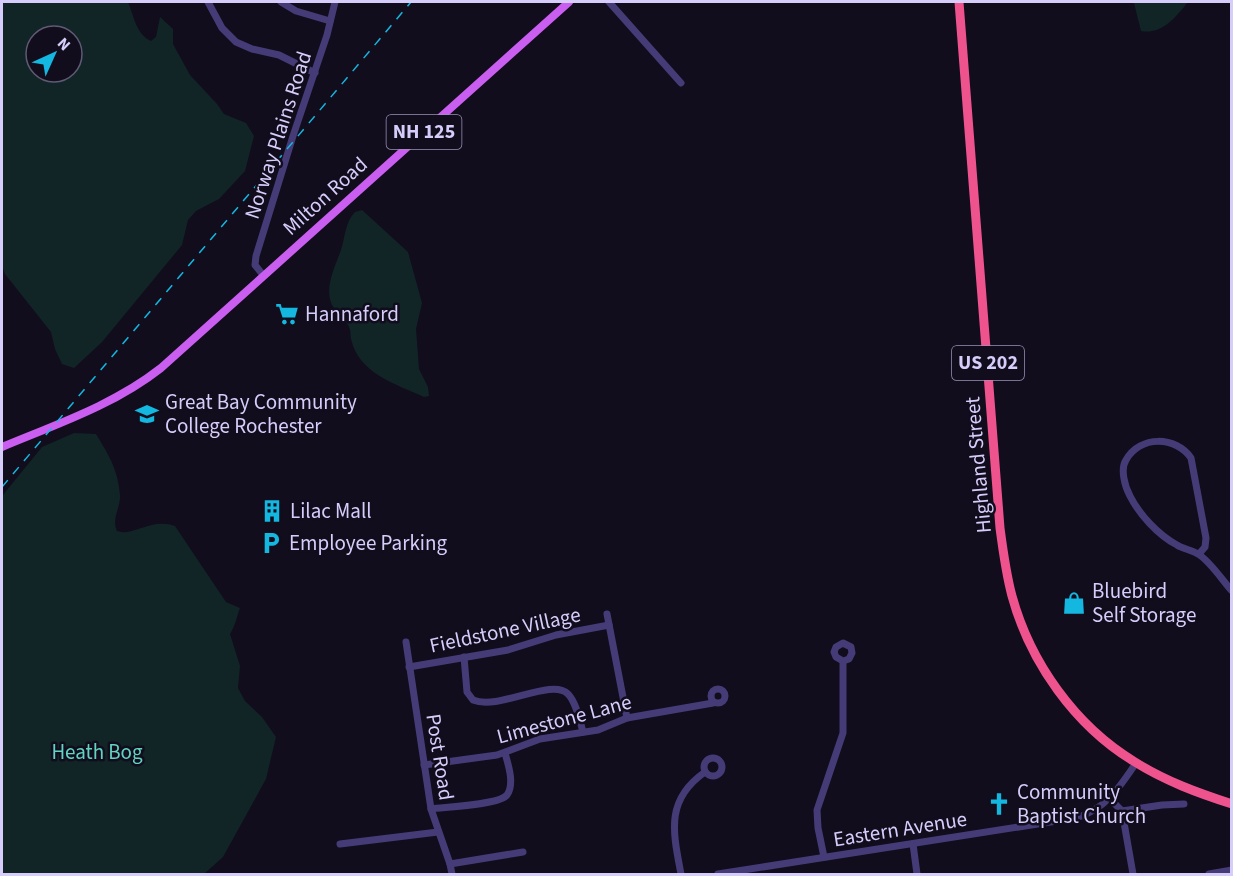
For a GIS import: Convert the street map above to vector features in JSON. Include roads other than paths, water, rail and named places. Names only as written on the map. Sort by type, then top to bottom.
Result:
[{"type":"highway","name":"Highland Street","points":[[960,5],[1000,528],[1009,585],[1026,636],[1052,682],[1095,732],[1136,763]]},
{"type":"highway","name":"US 202","points":[[1136,763],[1176,784],[1229,804]]},
{"type":"main road","name":"Milton Road","points":[[2,447],[97,407],[124,393],[161,368],[569,2]]},
{"type":"street","points":[[208,2],[222,28],[236,42],[252,49],[279,55],[315,73]]},
{"type":"street","points":[[281,2],[296,11],[330,21]]},
{"type":"street","name":"Norway Plains Road","points":[[262,275],[255,265],[256,256],[315,73],[335,2]]},
{"type":"street","points":[[609,2],[681,83]]},
{"type":"street","points":[[1199,554],[1206,538],[1191,458],[1184,449],[1173,443],[1149,442],[1136,449],[1126,459],[1124,478],[1130,495],[1146,518],[1168,540],[1179,547],[1199,554],[1232,591]]},
{"type":"street","points":[[607,614],[627,718]]},
{"type":"street","name":"Fieldstone Village","points":[[409,667],[508,650],[556,635],[609,625]]},
{"type":"street","name":"Post Road","points":[[406,642],[431,809],[452,874]]},
{"type":"street","points":[[464,657],[467,692],[473,700],[491,703],[559,689],[572,699],[583,732]]},
{"type":"street","points":[[824,857],[817,810],[843,733],[843,661]]},
{"type":"street","name":"Limestone Lane","points":[[424,765],[505,753],[533,741],[608,727],[627,718],[713,702]]},
{"type":"street","points":[[431,809],[504,798],[508,794],[510,783],[505,753]]},
{"type":"street","name":"Eastern Avenue","points":[[718,874],[1068,820],[1092,812],[1110,799],[1136,763]]},
{"type":"street","points":[[681,874],[674,831],[676,809],[689,784],[705,772]]},
{"type":"street","points":[[1110,799],[1122,812],[1132,874]]},
{"type":"street","points":[[1122,812],[1162,805],[1184,804]]},
{"type":"street","points":[[340,844],[438,832]]},
{"type":"street","points":[[913,844],[917,874]]},
{"type":"street","points":[[450,864],[523,852]]},
{"type":"street","points":[[1213,874],[1232,870]]},
{"type":"railway","points":[[2,487],[411,2]]},
{"type":"place","name":"Hannaford","points":[[287,314]]},
{"type":"place","name":"Great Bay Community College Rochester","points":[[147,414]]},
{"type":"place","name":"Lilac Mall","points":[[272,511]]},
{"type":"place","name":"Employee Parking","points":[[271,543]]},
{"type":"place","name":"Bluebird Self Storage","points":[[1074,603]]},
{"type":"place","name":"Community Baptist Church","points":[[999,804]]},
{"type":"park label","name":"Heath Bog","points":[[97,752]]}]
